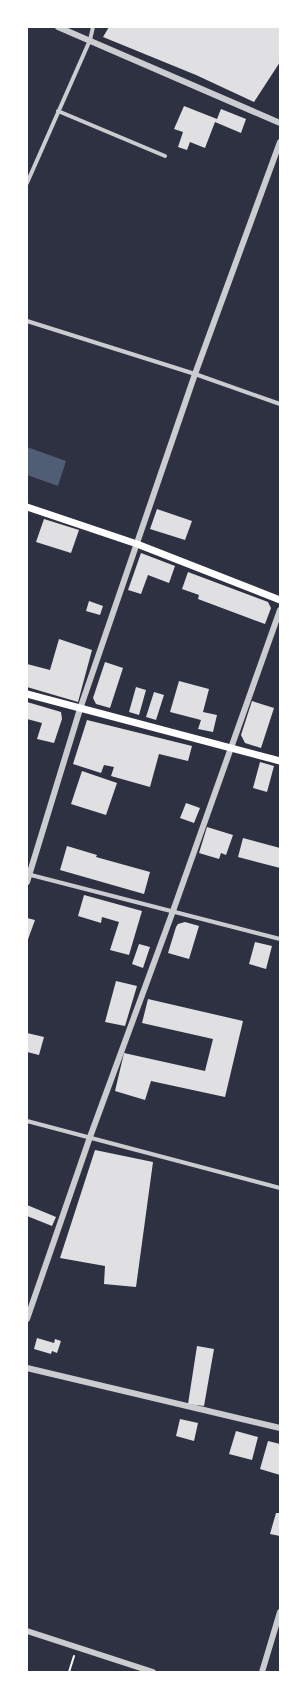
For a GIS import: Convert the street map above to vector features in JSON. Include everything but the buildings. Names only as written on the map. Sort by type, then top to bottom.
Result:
[{"type":"main road","points":[[27,507],[137,544],[280,600]]},
{"type":"main road","points":[[27,694],[80,709],[232,747],[280,761]]},
{"type":"street","points":[[58,27],[280,123]]},
{"type":"street","points":[[27,183],[90,40],[93,27]]},
{"type":"street","points":[[58,111],[166,156]]},
{"type":"street","points":[[27,882],[28,874],[80,709],[195,374],[280,142]]},
{"type":"street","points":[[27,321],[195,374],[280,404]]},
{"type":"street","points":[[27,1319],[90,1137],[173,911],[280,610]]},
{"type":"street","points":[[28,874],[280,939]]},
{"type":"street","points":[[27,1121],[280,1188]]},
{"type":"street","points":[[27,1368],[280,1428]]},
{"type":"street","points":[[262,1672],[280,1612]]},
{"type":"street","points":[[27,1631],[153,1672]]},
{"type":"path","points":[[69,1672],[77,1647]]},
{"type":"water","points":[[27,447],[66,461],[58,486],[27,475]]}]
